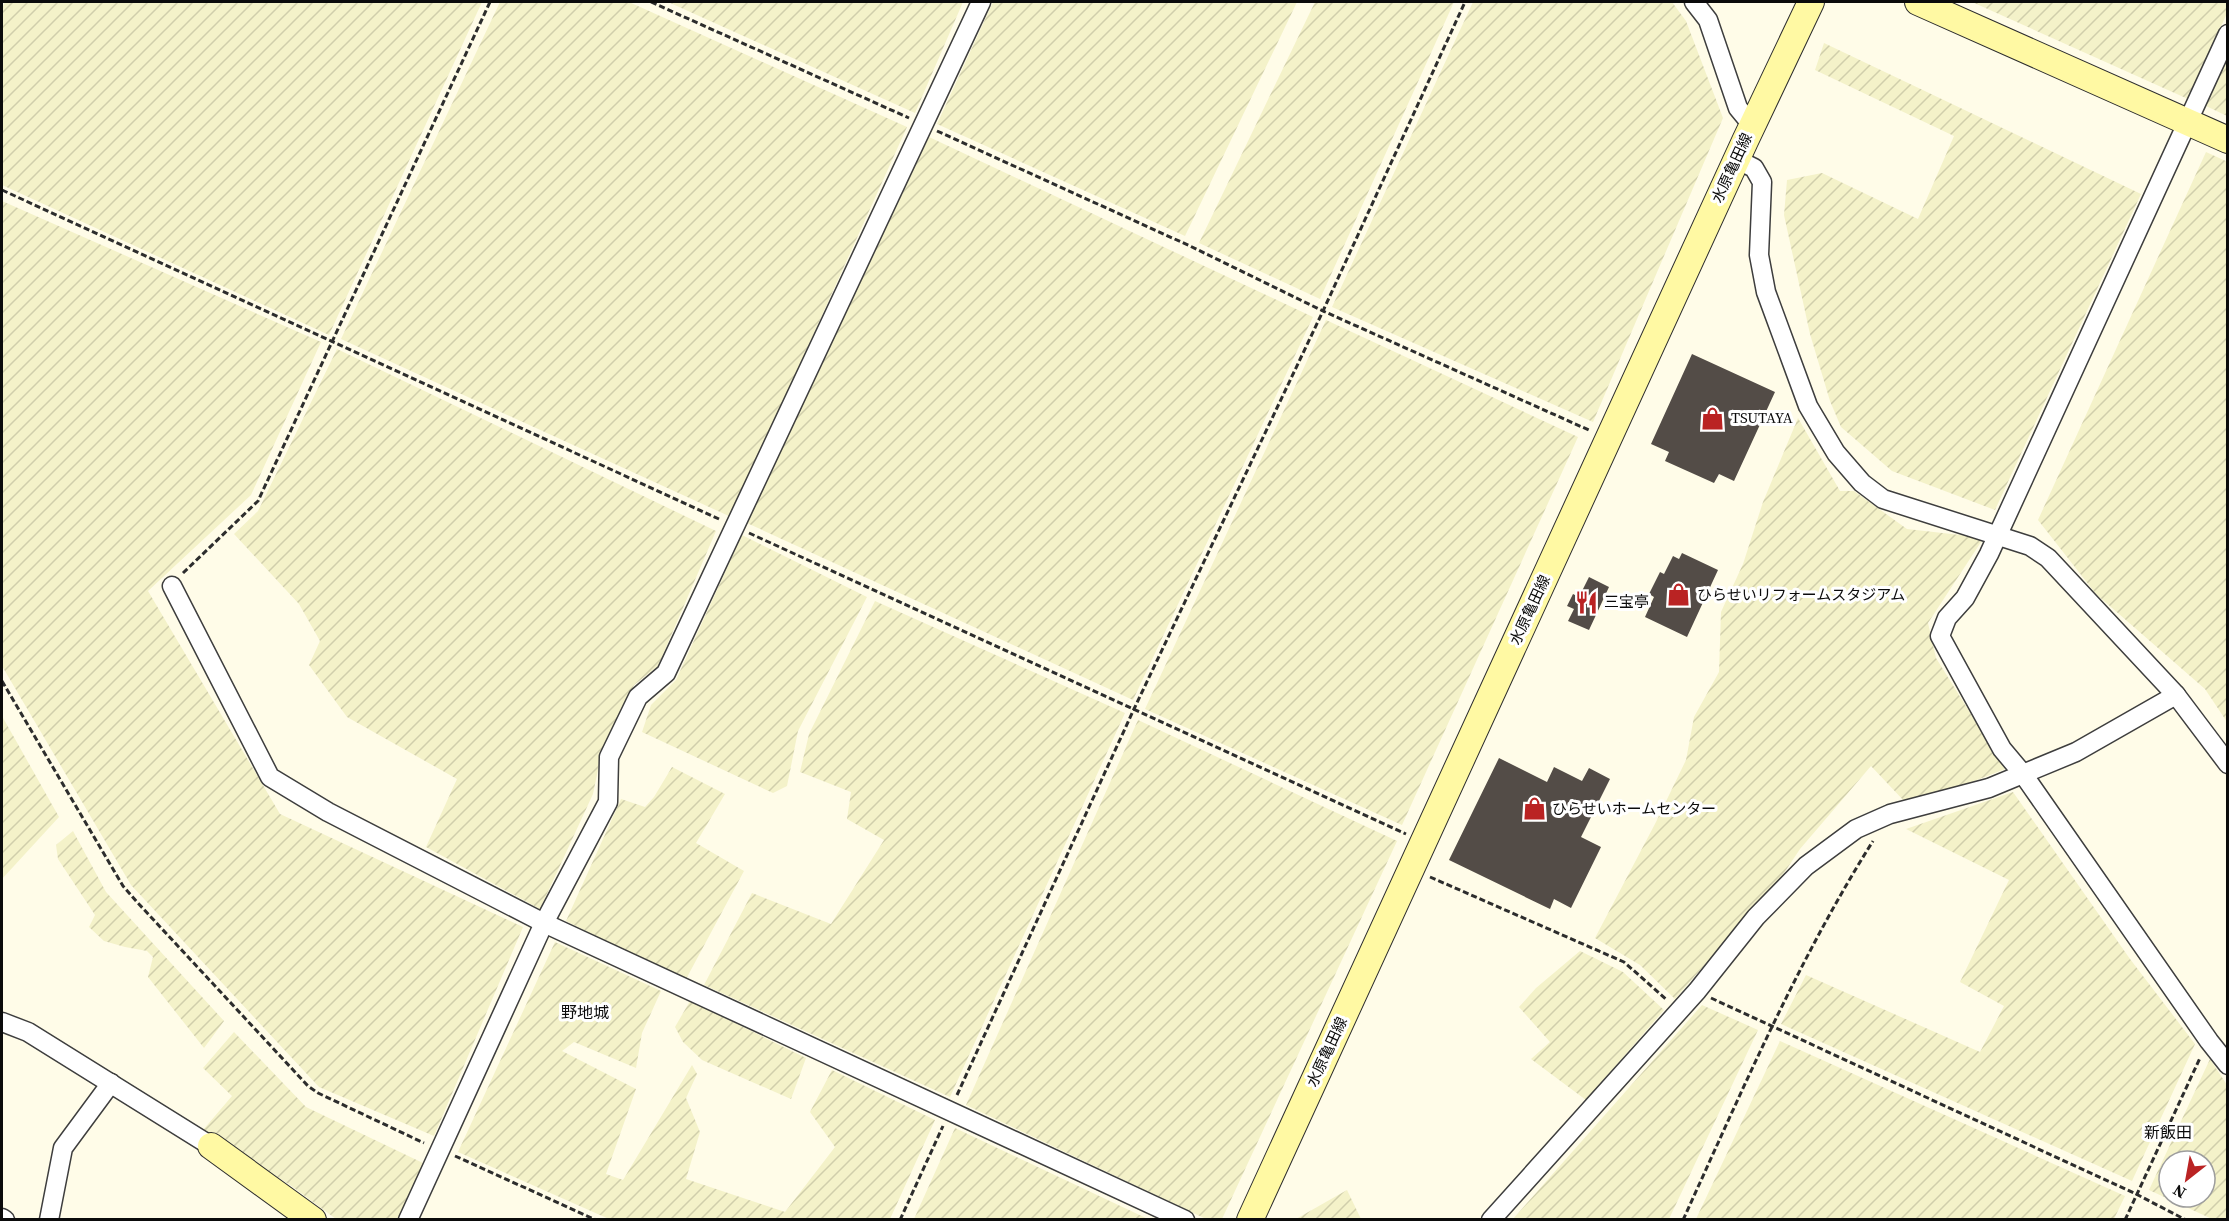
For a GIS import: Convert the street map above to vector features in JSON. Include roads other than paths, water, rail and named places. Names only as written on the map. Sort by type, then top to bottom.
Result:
[{"type":"main road","name":"水原亀田線","points":[[1250,1220],[1752,125],[1812,2]]},
{"type":"main road","points":[[1918,2],[2228,140]]},
{"type":"main road","points":[[211,1146],[313,1220]]},
{"type":"street","points":[[408,1220],[544,923],[608,802],[609,757],[638,697],[666,673],[981,2]]},
{"type":"street","points":[[1694,2],[1708,20],[1738,108],[1752,125]]},
{"type":"street","points":[[2228,34],[1998,535],[1965,598],[1947,618],[1940,636],[2002,749],[2023,774],[2228,1065]]},
{"type":"street","points":[[1737,159],[1754,168],[1762,182],[1759,255],[1766,292],[1808,406],[1836,453],[1862,483],[1883,499],[2030,546],[2048,558],[2175,695],[2228,764]]},
{"type":"street","points":[[172,586],[270,777],[328,812],[544,923],[1185,1220]]},
{"type":"street","points":[[1491,1220],[1697,991],[1756,917],[1806,866],[1856,829],[1890,814],[1989,788],[2076,752],[2175,695]]},
{"type":"street","points":[[2,1022],[28,1032],[211,1146]]},
{"type":"street","points":[[49,1220],[63,1148],[111,1083]]},
{"type":"place","name":"TSUTAYA","points":[[1713,418]]},
{"type":"place","name":"ひらせいリフォームスタジアム","points":[[1679,595]]},
{"type":"place","name":"三宝亭","points":[[1586,602]]},
{"type":"place","name":"ひらせいホームセンター","points":[[1534,809]]},
{"type":"district","name":"野地城","points":[[585,1012]]},
{"type":"district","name":"新飯田","points":[[2168,1132]]}]
